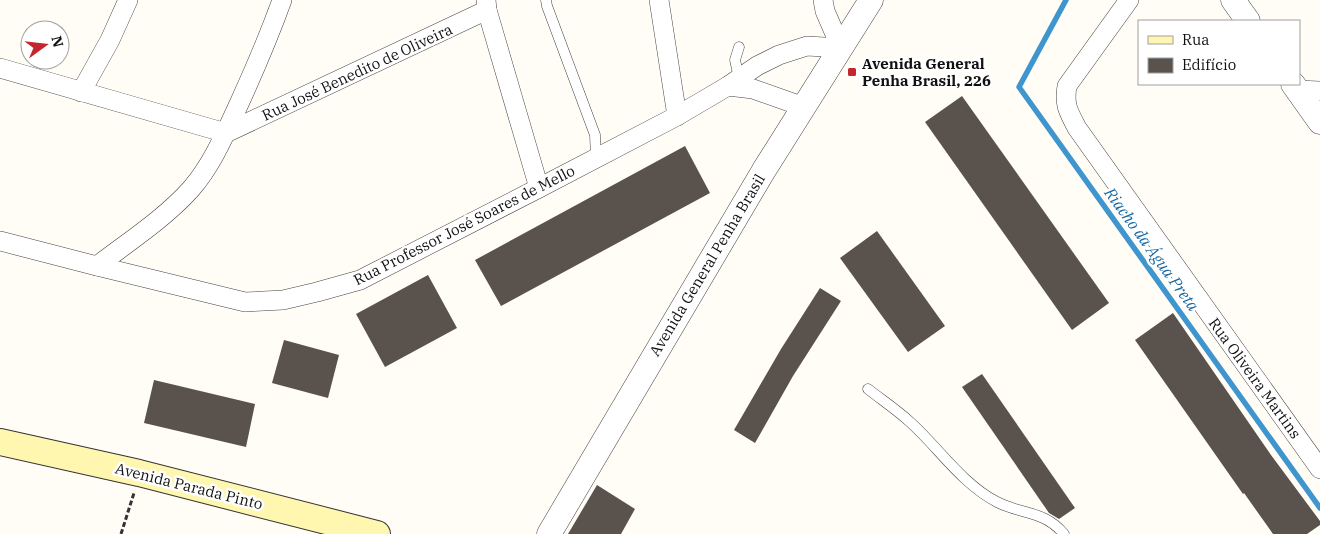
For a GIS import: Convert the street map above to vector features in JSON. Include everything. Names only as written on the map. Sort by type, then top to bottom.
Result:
[{"type":"main road","name":"Avenida Parada Pinto","points":[[0,442],[140,473],[377,534]]},
{"type":"street","points":[[82,92],[110,40],[128,0]]},
{"type":"street","points":[[96,266],[171,208],[192,188],[206,169],[226,133],[261,55],[282,0]]},
{"type":"street","points":[[659,0],[677,116]]},
{"type":"street","points":[[823,0],[825,11],[841,48]]},
{"type":"street","name":"Avenida General Penha Brasil","points":[[549,534],[764,170],[871,0]]},
{"type":"street","name":"Rua Oliveira Martins","points":[[1129,0],[1067,86],[1065,99],[1068,112],[1077,128],[1320,469]]},
{"type":"street","points":[[1232,0],[1247,20]]},
{"type":"street","points":[[486,5],[539,188]]},
{"type":"street","name":"Rua José Benedito de Oliveira","points":[[226,133],[486,5]]},
{"type":"street","name":"Rua Professor José Soares de Mello","points":[[0,241],[245,302],[282,300],[318,292],[360,280],[539,188],[677,116],[778,55],[807,46],[841,48]]},
{"type":"street","points":[[0,68],[226,133]]},
{"type":"street","points":[[739,79],[753,89],[804,107]]},
{"type":"street","points":[[1303,88],[1320,122]]},
{"type":"lane","points":[[546,0],[595,135],[604,154]]},
{"type":"lane","points":[[595,135],[604,154]]},
{"type":"lane","points":[[868,389],[910,422],[955,470],[996,502],[1046,518],[1064,534]]},
{"type":"path","points":[[122,534],[140,473]]},
{"type":"building","points":[[962,96],[1109,303],[1072,330],[925,122]]},
{"type":"building","points":[[685,146],[710,193],[501,306],[475,260]]},
{"type":"building","points":[[877,231],[945,326],[908,352],[840,258]]},
{"type":"building","points":[[428,275],[457,328],[385,367],[356,314]]},
{"type":"building","points":[[820,288],[841,301],[793,376],[755,443],[734,430],[781,349]]},
{"type":"building","points":[[1173,313],[1271,455],[1320,521],[1320,525],[1307,534],[1273,534],[1135,340]]},
{"type":"building","points":[[284,340],[339,355],[328,398],[272,383]]},
{"type":"building","points":[[982,374],[1075,508],[1059,519],[1049,513],[962,387]]},
{"type":"building","points":[[154,380],[255,404],[246,447],[144,423]]},
{"type":"building","points":[[597,485],[635,509],[621,534],[568,534]]},
{"type":"waterway","name":"Riacho da Água Preta","points":[[1066,0],[1019,87],[1320,508]]},
{"type":"place","name":"Avenida General Penha Brasil, 226","points":[[852,72]]}]
